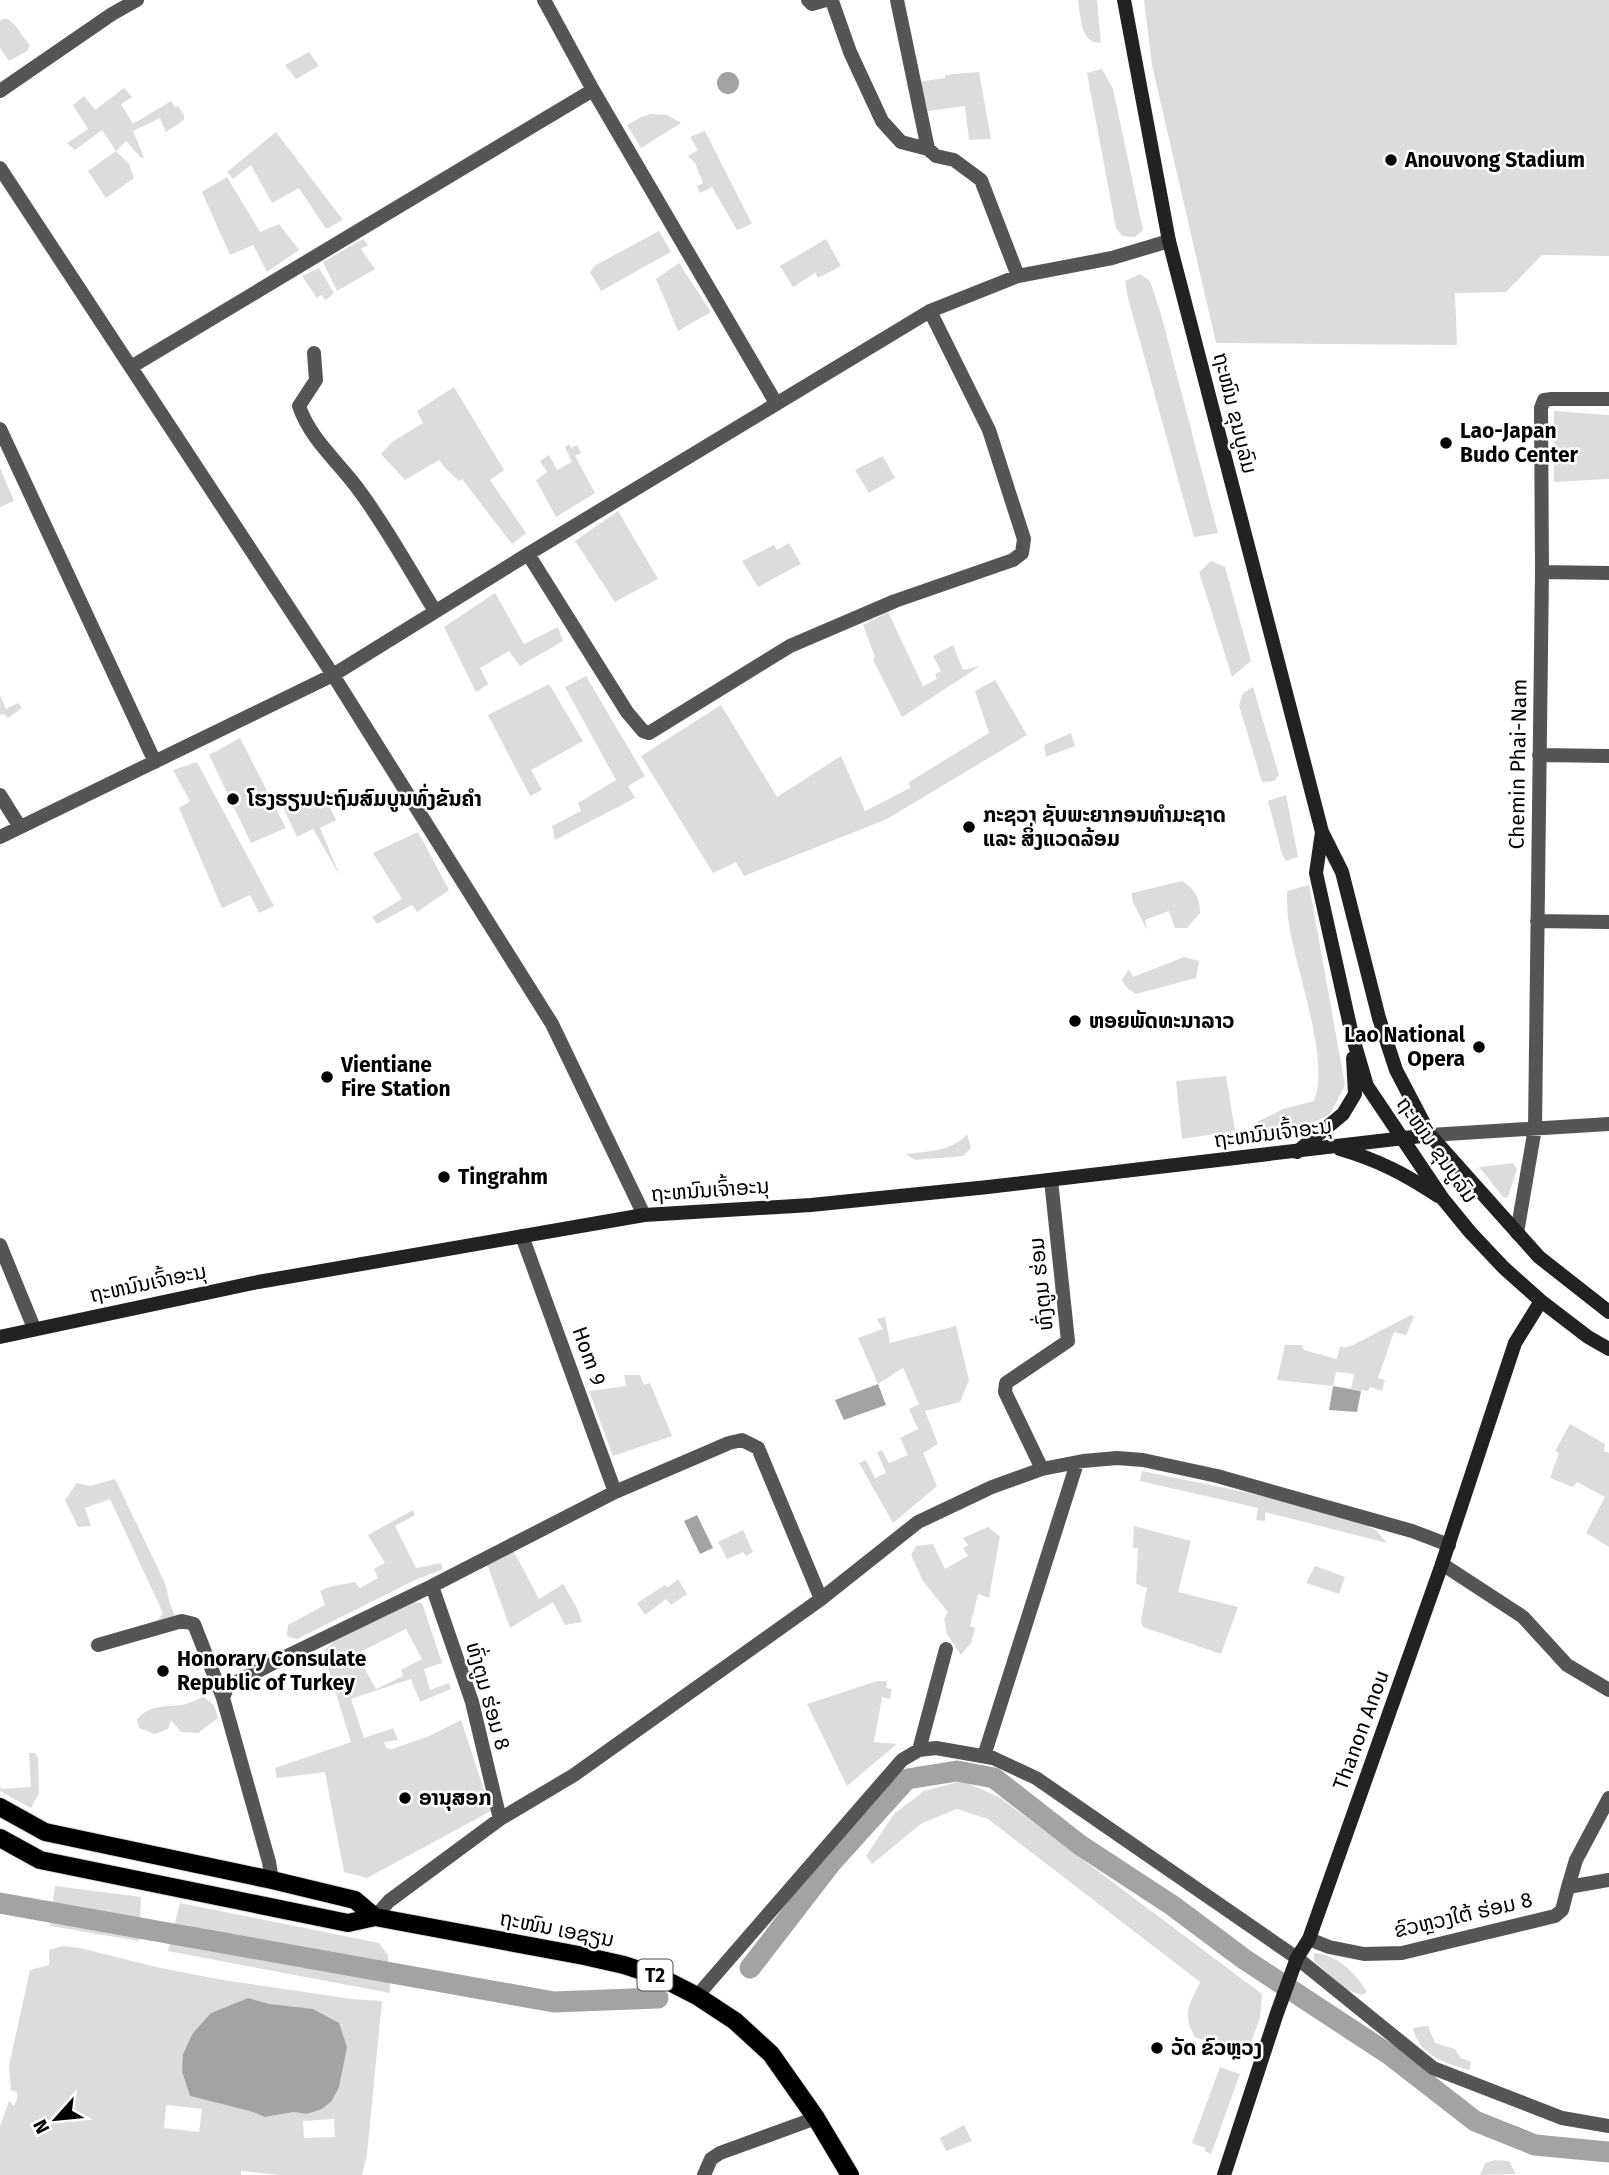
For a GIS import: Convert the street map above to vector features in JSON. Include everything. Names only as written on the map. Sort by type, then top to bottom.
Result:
[{"type":"main road","name":"ຖະໜົນ ເອຊຽນ","points":[[0,1807],[45,1832],[355,1900],[375,1917]]},
{"type":"main road","name":"ຖະໜົນ ເອຊຽນ","points":[[0,1838],[40,1860],[53,1863],[348,1923],[375,1917],[624,1965],[660,1977],[697,1996],[735,2021],[771,2054],[816,2118],[850,2175]]},
{"type":"street","points":[[0,91],[137,0]]},
{"type":"street","points":[[544,0],[593,90],[776,403]]},
{"type":"street","points":[[808,0],[813,4],[832,1],[850,52],[882,121],[901,142],[954,160],[981,180],[1018,276]]},
{"type":"street","points":[[897,0],[928,149]]},
{"type":"street","name":"ຖະໜົນ ຂຸນບູລົມ","points":[[1124,0],[1169,241],[1322,832],[1342,872],[1379,1018],[1396,1070],[1430,1135],[1539,1257],[1609,1312]]},
{"type":"street","points":[[131,367],[593,90]]},
{"type":"street","points":[[0,168],[333,675],[552,1024],[644,1215]]},
{"type":"street","points":[[0,837],[333,675],[930,310],[1018,276],[1112,258],[1169,241]]},
{"type":"street","points":[[528,554],[627,712],[643,731],[649,733],[790,646],[895,601],[1013,560],[1022,553],[1024,539],[989,430],[930,310]]},
{"type":"street","points":[[314,354],[316,380],[299,406],[302,415],[330,457],[362,493],[435,611]]},
{"type":"street","name":"Chemin Phai-Nam","points":[[1517,1233],[1535,1128],[1542,572],[1541,408],[1544,400],[1609,399]]},
{"type":"street","points":[[0,429],[155,762]]},
{"type":"street","points":[[1542,572],[1609,573]]},
{"type":"street","points":[[1539,755],[1609,755]]},
{"type":"street","points":[[0,795],[20,827]]},
{"type":"street","name":"ຖະໜົນ ຂຸນບູລົມ","points":[[1322,832],[1316,873],[1352,1035],[1367,1086],[1443,1199],[1504,1268],[1541,1301],[1588,1337],[1609,1349]]},
{"type":"street","points":[[1537,921],[1609,922]]},
{"type":"street","points":[[1297,1152],[1343,1114],[1355,1094],[1352,1035]]},
{"type":"street","points":[[1430,1135],[1609,1124]]},
{"type":"street","name":"ຖະຫນົນເຈົ້າອະນຸ","points":[[0,1337],[258,1282],[644,1215],[811,1205],[1051,1180],[1430,1135]]},
{"type":"street","points":[[1332,1147],[1368,1157],[1401,1172],[1443,1199]]},
{"type":"street","name":"ທົ່ງຕູມ ຮ່ອມ","points":[[1042,1469],[1005,1392],[1006,1383],[1068,1341],[1051,1180]]},
{"type":"street","name":"Hom 9","points":[[523,1236],[615,1492]]},
{"type":"street","points":[[0,1245],[34,1328]]},
{"type":"street","name":"Thanon Anou","points":[[1224,2175],[1277,2013],[1297,1958],[1309,1939],[1449,1545],[1515,1343],[1541,1301]]},
{"type":"street","points":[[223,1698],[228,1687],[615,1492],[729,1443],[742,1440],[758,1448],[821,1599]]},
{"type":"street","points":[[375,1917],[388,1901],[499,1819],[574,1776],[821,1599],[918,1522],[992,1487],[1042,1469],[1117,1458],[1143,1460],[1217,1476],[1412,1531],[1449,1545]]},
{"type":"street","points":[[984,1756],[1077,1462]]},
{"type":"street","points":[[1442,1564],[1523,1617],[1567,1665],[1609,1690]]},
{"type":"street","name":"ທົ່ງຕູມ ຮ່ອມ 8","points":[[432,1586],[472,1702],[499,1819]]},
{"type":"street","points":[[98,1645],[182,1621],[194,1624],[223,1698],[272,1880]]},
{"type":"street","points":[[919,1750],[946,1649]]},
{"type":"street","points":[[697,1996],[902,1760],[919,1750],[936,1748],[993,1758],[1036,1779],[1297,1958],[1433,2067],[1562,2118],[1609,2126]]},
{"type":"street","points":[[1609,1798],[1576,1860],[1568,1887],[1609,1880]]},
{"type":"street","name":"ຂົວຫຼວງໃຕ້ ຮ່ອມ 8","points":[[1309,1939],[1329,1947],[1364,1954],[1402,1953],[1555,1916],[1562,1910],[1568,1887]]},
{"type":"street","points":[[704,2175],[711,2159],[720,2153],[816,2118]]},
{"type":"shaded area","points":[[1078,0],[1097,0],[1101,43],[1094,42],[1085,34]]},
{"type":"shaded area","name":"Anouvong Stadium","points":[[1144,0],[1609,0],[1609,256],[1542,255],[1506,292],[1455,293],[1457,345],[1216,343],[1152,65]]},
{"type":"shaded area","points":[[8,19],[15,25],[30,46],[27,51],[9,61],[0,48],[0,21]]},
{"type":"shaded area","points":[[309,52],[319,66],[296,79],[285,65]]},
{"type":"shaded area","points":[[1102,69],[1113,89],[1143,230],[1135,237],[1122,236],[1116,228],[1087,73]]},
{"type":"shaded area","points":[[728,72],[736,75],[739,83],[736,91],[728,94],[720,91],[717,83],[720,75]]},
{"type":"shaded area","points":[[979,72],[991,139],[969,140],[965,106],[928,111],[918,82],[945,78],[945,75]]},
{"type":"shaded area","points":[[124,88],[132,97],[121,104],[133,124],[171,101],[184,115],[184,120],[166,132],[160,118],[133,131],[144,157],[141,158],[126,141],[116,151],[102,130],[75,150],[67,143],[88,129],[73,105],[84,96],[95,110]]},
{"type":"shaded area","points":[[651,114],[667,115],[681,123],[641,148],[627,125]]},
{"type":"shaded area","points":[[705,131],[752,224],[737,230],[712,187],[700,193],[697,186],[703,183],[695,163],[688,156],[698,150],[690,137]]},
{"type":"shaded area","points":[[276,132],[343,220],[326,229],[299,188],[272,203],[251,165],[233,179],[227,172]]},
{"type":"shaded area","points":[[116,151],[129,164],[134,178],[106,198],[88,171]]},
{"type":"shaded area","points":[[227,177],[260,232],[279,224],[299,250],[267,272],[253,245],[230,255],[202,192]]},
{"type":"shaded area","points":[[659,231],[671,252],[601,291],[590,272],[596,265]]},
{"type":"shaded area","points":[[363,239],[368,245],[361,249],[375,269],[337,291],[323,262]]},
{"type":"shaded area","points":[[826,239],[841,266],[818,278],[815,273],[793,287],[780,266]]},
{"type":"shaded area","points":[[679,263],[711,312],[678,331],[656,279]]},
{"type":"shaded area","points":[[319,268],[334,293],[326,300],[321,295],[317,298],[302,276]]},
{"type":"shaded area","points":[[1140,274],[1150,281],[1161,314],[1218,533],[1194,537],[1128,298],[1125,281]]},
{"type":"shaded area","points":[[454,387],[504,470],[490,480],[526,533],[512,544],[462,479],[459,481],[439,460],[405,480],[381,454],[392,442],[423,423],[417,411]]},
{"type":"shaded area","points":[[1554,411],[1609,415],[1609,479],[1554,482]]},
{"type":"shaded area","points":[[569,444],[571,448],[577,445],[581,453],[575,456],[595,493],[556,517],[536,480],[547,472],[540,461],[549,455],[557,470],[572,462],[565,447]]},
{"type":"shaded area","points":[[883,456],[895,478],[869,493],[855,470]]},
{"type":"shaded area","points":[[0,468],[14,501],[0,507]]},
{"type":"shaded area","points":[[618,511],[658,579],[615,602],[575,541]]},
{"type":"shaded area","points":[[789,543],[801,564],[758,587],[742,561],[774,545],[777,550]]},
{"type":"shaded area","points":[[1211,561],[1225,567],[1251,661],[1232,677],[1199,572]]},
{"type":"shaded area","points":[[495,593],[524,644],[558,627],[563,641],[520,666],[509,651],[480,668],[488,684],[476,692],[444,627]]},
{"type":"shaded area","points":[[888,612],[923,686],[937,679],[935,674],[941,671],[933,656],[953,645],[963,670],[980,666],[902,717],[873,660],[875,657],[863,625]]},
{"type":"shaded area","points":[[586,676],[645,776],[628,786],[635,798],[555,840],[552,826],[581,811],[578,803],[616,780],[565,687]]},
{"type":"shaded area","points":[[995,680],[1027,735],[887,819],[744,876],[736,862],[713,873],[641,756],[721,705],[777,797],[841,756],[865,811],[910,788],[909,782],[989,733],[975,691]]},
{"type":"shaded area","points":[[549,684],[583,741],[531,770],[542,790],[530,796],[488,715]]},
{"type":"shaded area","points":[[1253,687],[1279,775],[1274,781],[1262,782],[1239,705],[1243,693]]},
{"type":"shaded area","points":[[0,695],[6,709],[18,703],[22,708],[8,718],[4,714],[0,715]]},
{"type":"shaded area","points":[[1071,733],[1075,746],[1046,757],[1044,745]]},
{"type":"shaded area","points":[[240,738],[286,828],[251,843],[209,755]]},
{"type":"shaded area","points":[[197,762],[274,906],[259,913],[250,895],[222,908],[179,808],[190,801],[173,770]]},
{"type":"shaded area","points":[[300,793],[310,809],[327,801],[336,820],[320,828],[340,876],[313,829],[297,837],[281,803]]},
{"type":"shaded area","points":[[1286,795],[1298,857],[1286,861],[1268,801]]},
{"type":"shaded area","points":[[418,832],[449,890],[417,912],[412,905],[377,924],[372,917],[402,899],[373,853]]},
{"type":"shaded area","points":[[1182,881],[1196,894],[1200,913],[1187,928],[1175,928],[1169,911],[1145,920],[1147,930],[1132,900],[1132,893]]},
{"type":"shaded area","points":[[1309,885],[1345,1085],[1330,1114],[1299,1130],[1261,1134],[1257,1122],[1283,1109],[1314,1101],[1318,1083],[1315,1037],[1287,908],[1287,891]]},
{"type":"shaded area","points":[[1184,957],[1199,961],[1196,978],[1136,994],[1127,988],[1122,980],[1129,969],[1133,977]]},
{"type":"shaded area","points":[[1226,1076],[1235,1131],[1182,1139],[1176,1081]]},
{"type":"shaded area","points":[[967,1134],[971,1148],[963,1156],[915,1160],[906,1154],[946,1147]]},
{"type":"shaded area","points":[[1513,1163],[1517,1169],[1508,1197],[1504,1198],[1479,1167]]},
{"type":"shaded area","points":[[1411,1315],[1414,1317],[1406,1335],[1394,1332],[1378,1378],[1385,1380],[1382,1391],[1370,1387],[1368,1391],[1351,1389],[1354,1374],[1336,1372],[1333,1386],[1277,1380],[1285,1345],[1302,1345],[1304,1350],[1337,1359],[1340,1346],[1344,1348],[1353,1345]]},
{"type":"shaded area","points":[[885,1317],[890,1343],[956,1326],[969,1380],[960,1402],[925,1411],[938,1444],[923,1453],[937,1486],[893,1523],[859,1463],[866,1460],[875,1478],[886,1473],[877,1452],[882,1450],[889,1463],[908,1455],[900,1438],[918,1429],[909,1409],[919,1404],[903,1368],[878,1384],[858,1338],[883,1329],[877,1319]]},
{"type":"shaded area","points":[[624,1375],[640,1375],[644,1385],[650,1383],[672,1436],[613,1456],[589,1391],[626,1386]]},
{"type":"shaded area","points":[[878,1384],[886,1405],[844,1420],[835,1400]]},
{"type":"shaded area","points":[[1333,1386],[1361,1391],[1357,1412],[1329,1410]]},
{"type":"shaded area","points":[[1570,1424],[1605,1444],[1604,1451],[1609,1453],[1609,1547],[1586,1533],[1605,1497],[1577,1482],[1573,1487],[1550,1478],[1559,1453],[1555,1451]]},
{"type":"shaded area","points":[[1142,1471],[1346,1516],[1376,1530],[1387,1543],[1265,1512],[1265,1521],[1256,1520],[1258,1508],[1140,1481]]},
{"type":"shaded area","points":[[115,1479],[165,1583],[178,1624],[160,1634],[128,1641],[123,1632],[158,1620],[163,1613],[110,1499],[85,1508],[91,1526],[78,1527],[65,1500],[77,1483],[90,1486]]},
{"type":"shaded area","points":[[413,1510],[415,1515],[395,1526],[416,1568],[441,1563],[443,1569],[415,1580],[297,1639],[287,1636],[288,1625],[325,1605],[320,1591],[355,1582],[360,1588],[378,1578],[374,1569],[385,1563],[368,1535]]},
{"type":"shaded area","points":[[697,1515],[713,1548],[700,1554],[684,1521]]},
{"type":"shaded area","points":[[1134,1526],[1191,1541],[1178,1592],[1238,1607],[1221,1654],[1143,1627],[1141,1621],[1147,1588],[1136,1584],[1138,1548],[1133,1548]]},
{"type":"shaded area","points":[[988,1527],[1000,1536],[989,1598],[978,1594],[970,1626],[975,1628],[971,1643],[961,1655],[947,1634],[944,1619],[948,1612],[923,1581],[911,1555],[916,1546],[933,1544],[945,1569],[968,1556],[963,1548],[968,1545],[963,1538]]},
{"type":"shaded area","points":[[743,1530],[753,1552],[746,1556],[743,1552],[727,1559],[718,1542]]},
{"type":"shaded area","points":[[513,1550],[539,1599],[563,1584],[582,1622],[565,1625],[553,1602],[510,1628],[487,1564]]},
{"type":"shaded area","points":[[1315,1566],[1345,1577],[1339,1594],[1306,1583]]},
{"type":"shaded area","points":[[678,1579],[687,1594],[671,1605],[666,1599],[645,1615],[637,1603]]},
{"type":"shaded area","points":[[415,1602],[422,1603],[442,1663],[424,1669],[430,1690],[449,1683],[451,1689],[420,1702],[411,1679],[351,1699],[364,1738],[393,1728],[398,1740],[384,1742],[386,1748],[392,1749],[427,1737],[461,1720],[491,1811],[367,1878],[344,1872],[325,1772],[277,1778],[275,1768],[351,1742],[323,1652],[334,1641]],"holes":[[[406,1629],[422,1659],[401,1670],[403,1676],[376,1689],[356,1654]]]},
{"type":"shaded area","points":[[877,1681],[887,1681],[886,1688],[892,1689],[890,1699],[882,1697],[874,1742],[897,1744],[847,1786],[807,1704]]},
{"type":"shaded area","points":[[203,1697],[214,1705],[218,1718],[198,1733],[181,1732],[171,1720],[168,1729],[155,1734],[139,1728],[137,1720],[147,1711],[186,1704]]},
{"type":"shaded area","points":[[29,1753],[35,1753],[38,1758],[39,1793],[31,1808],[0,1791],[0,1784],[1,1789],[31,1787]]},
{"type":"shaded area","points":[[962,1781],[999,1797],[1262,1994],[1260,2018],[1246,2056],[1195,2037],[1188,2021],[1188,2009],[1200,1982],[988,1819],[957,1809],[922,1823],[872,1864],[866,1856],[894,1814],[924,1791]]},
{"type":"shaded area","points":[[55,1886],[141,1897],[139,1941],[50,1926]]},
{"type":"shaded area","points":[[180,1903],[379,1943],[388,1955],[390,1993],[168,1951]]},
{"type":"shaded area","points":[[63,1946],[80,1948],[223,1980],[382,2001],[367,2154],[362,2175],[279,2175],[241,2171],[241,2175],[0,2175],[0,2126],[9,2101],[14,2106],[17,2099],[17,2092],[11,2090],[9,2066],[30,1970],[49,1965],[49,1950]],"holes":[[[248,1998],[270,2004],[339,2087],[332,2101],[322,2109],[307,2114],[294,2112],[265,2117],[190,2096],[211,2013]],[[166,2105],[202,2109],[199,2132],[164,2128]],[[334,2119],[335,2137],[304,2138],[303,2121]]]},
{"type":"shaded area","points":[[1314,1953],[1330,1957],[1345,1966],[1367,1992],[1362,1995],[1347,1990],[1314,1961]]},
{"type":"shaded area","points":[[248,1998],[270,2004],[313,2009],[339,2023],[347,2047],[339,2087],[332,2101],[322,2109],[307,2114],[294,2112],[265,2117],[190,2096],[182,2071],[183,2054],[193,2033],[211,2013]]},
{"type":"shaded area","points":[[1428,2026],[1435,2043],[1455,2049],[1461,2058],[1471,2062],[1470,2070],[1442,2061],[1427,2052],[1416,2038],[1413,2028]]},
{"type":"shaded area","points":[[1220,2067],[1240,2074],[1211,2154],[1205,2151],[1205,2148],[1192,2143]]},
{"type":"shaded area","points":[[964,2125],[972,2141],[946,2151],[940,2138]]},
{"type":"shaded area","points":[[1495,2160],[1509,2161],[1516,2174],[1480,2175],[1485,2163]]},
{"type":"waterway","points":[[750,1968],[831,1863],[907,1779],[957,1771],[994,1778],[1080,1845],[1173,1906],[1244,1959],[1390,2055],[1475,2121],[1535,2145],[1609,2152]]},
{"type":"waterway","points":[[0,1903],[554,2002],[658,1998]]},
{"type":"place","name":"Anouvong Stadium","points":[[1391,160]]},
{"type":"place","name":"Lao-Japan Budo Center","points":[[1446,443]]},
{"type":"place","name":"ໂຮງຮຽນປະຖົມສົມບູນທົ່ງຂັນຄຳ","points":[[233,799]]},
{"type":"place","name":"ກະຊວງ ຊັບພະຍາກອນທຳມະຊາດ ແລະ ສິ່ງແວດລ້ອມ","points":[[969,827]]},
{"type":"place","name":"ຫອຍພັດທະນາລາວ","points":[[1075,1021]]},
{"type":"place","name":"Lao National Opera","points":[[1479,1047]]},
{"type":"place","name":"Vientiane Fire Station","points":[[327,1077]]},
{"type":"place","name":"Tingrahm","points":[[444,1177]]},
{"type":"place","name":"Honorary Consulate Republic of Turkey","points":[[163,1671]]},
{"type":"place","name":"ອານຸສອກ","points":[[405,1798]]},
{"type":"place","name":"ວັດ ຂົວຫຼວງ","points":[[1157,2048]]}]
